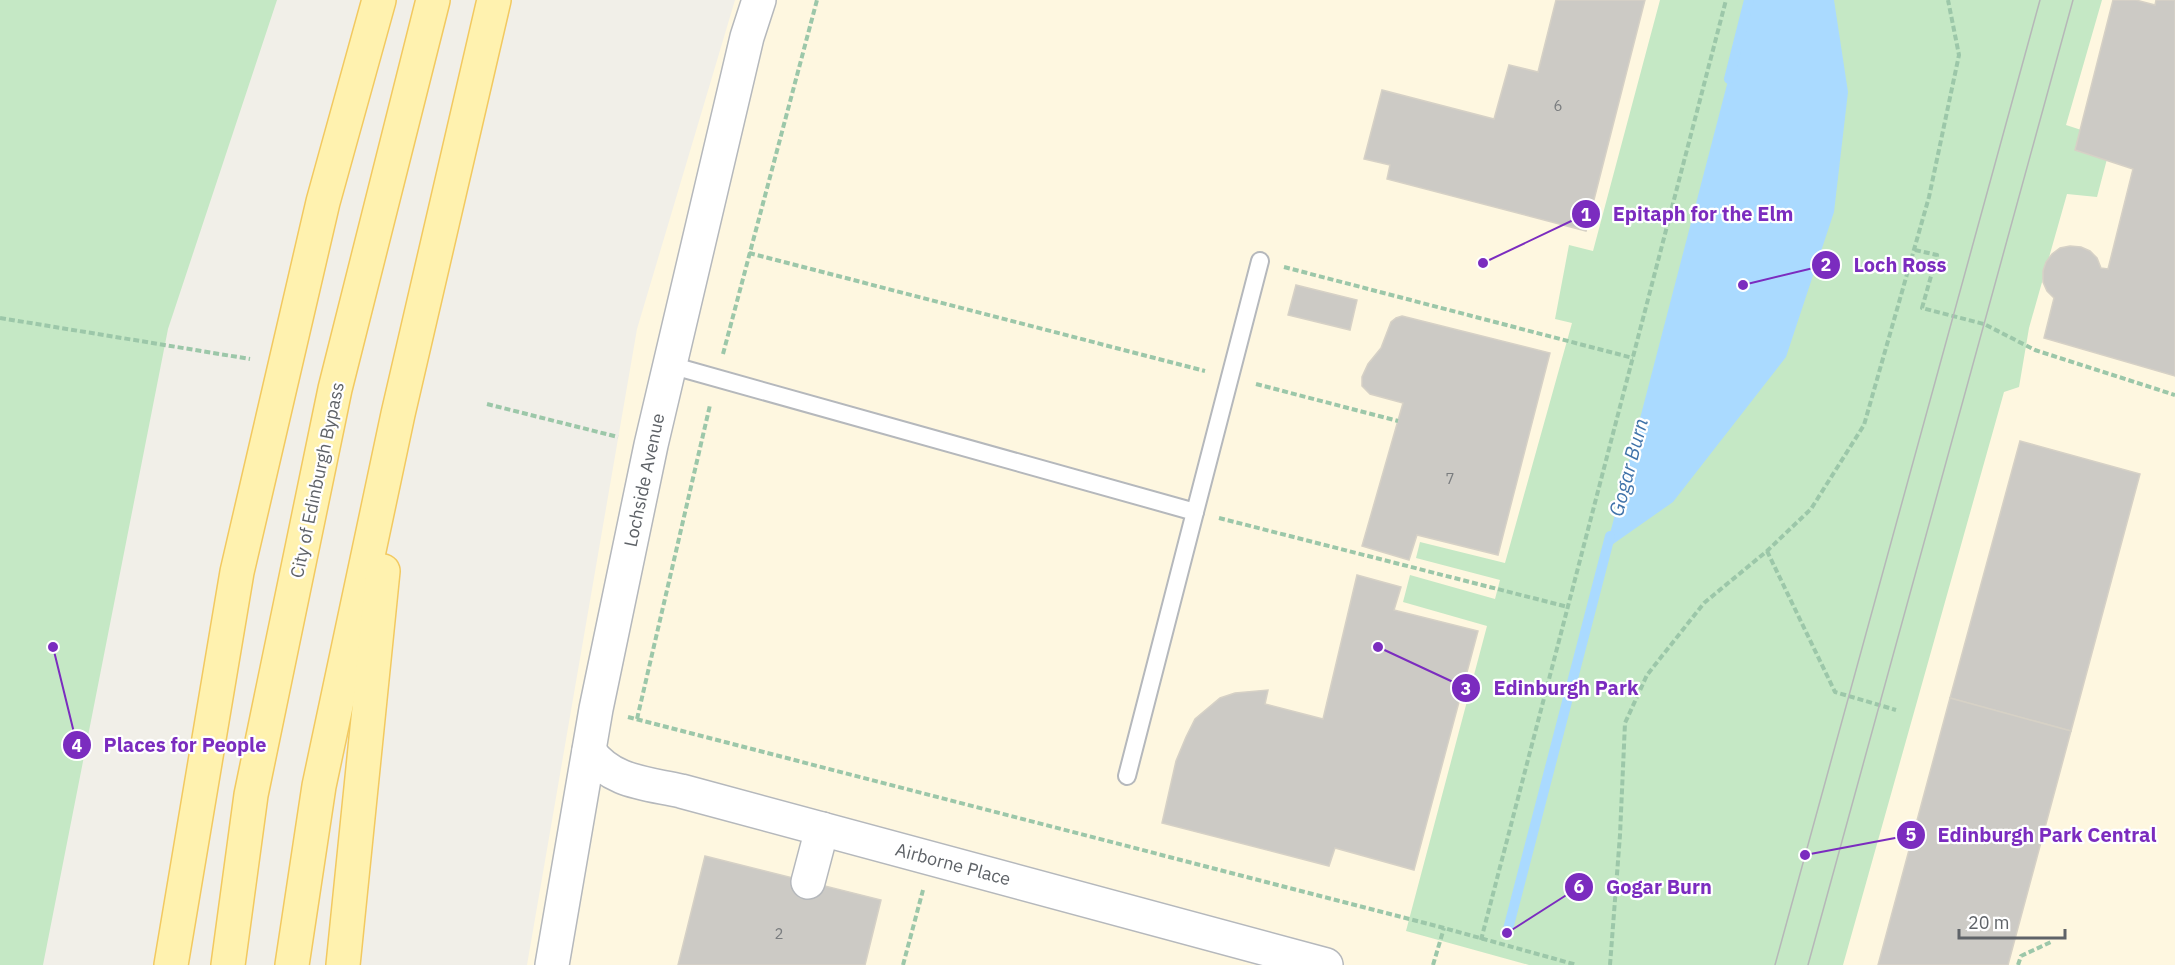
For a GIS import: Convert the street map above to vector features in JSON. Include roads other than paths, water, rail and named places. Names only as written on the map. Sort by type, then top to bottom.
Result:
[{"type":"main road","points":[[171,965],[237,572],[323,202],[379,0]]},
{"type":"main road","name":"City of Edinburgh Bypass","points":[[228,965],[251,795],[333,401],[433,0]]},
{"type":"main road","points":[[292,965],[319,786],[398,414],[494,0]]},
{"type":"main road","points":[[344,965],[398,414]]},
{"type":"street","name":"Lochside Avenue","points":[[552,965],[596,709],[651,445],[747,37],[759,0]]},
{"type":"street","name":"Airborne Place","points":[[589,751],[598,764],[613,774],[1326,965]]},
{"type":"street","points":[[808,882],[822,829]]},
{"type":"lane","points":[[1127,776],[1260,261]]},
{"type":"lane","points":[[670,365],[1195,512]]},
{"type":"water","points":[[1749,0],[1834,0],[1848,92],[1834,212],[1786,357],[1673,502],[1606,549]]},
{"type":"waterway","name":"Gogar Burn","points":[[1729,79],[1749,0]]},
{"type":"waterway","name":"Gogar Burn","points":[[1507,933],[1610,536]]},
{"type":"tram line","points":[[1775,965],[2040,0]]},
{"type":"tram line","points":[[1808,965],[2073,0]]},
{"type":"place","name":"Epitaph for the Elm","points":[[1483,263]]},
{"type":"place","name":"Loch Ross","points":[[1743,285]]},
{"type":"place","name":"Places for People","points":[[53,647]]},
{"type":"place","name":"Edinburgh Park","points":[[1378,647]]},
{"type":"place","name":"Edinburgh Park Central","points":[[1805,855]]},
{"type":"place","name":"Gogar Burn","points":[[1507,933]]}]
